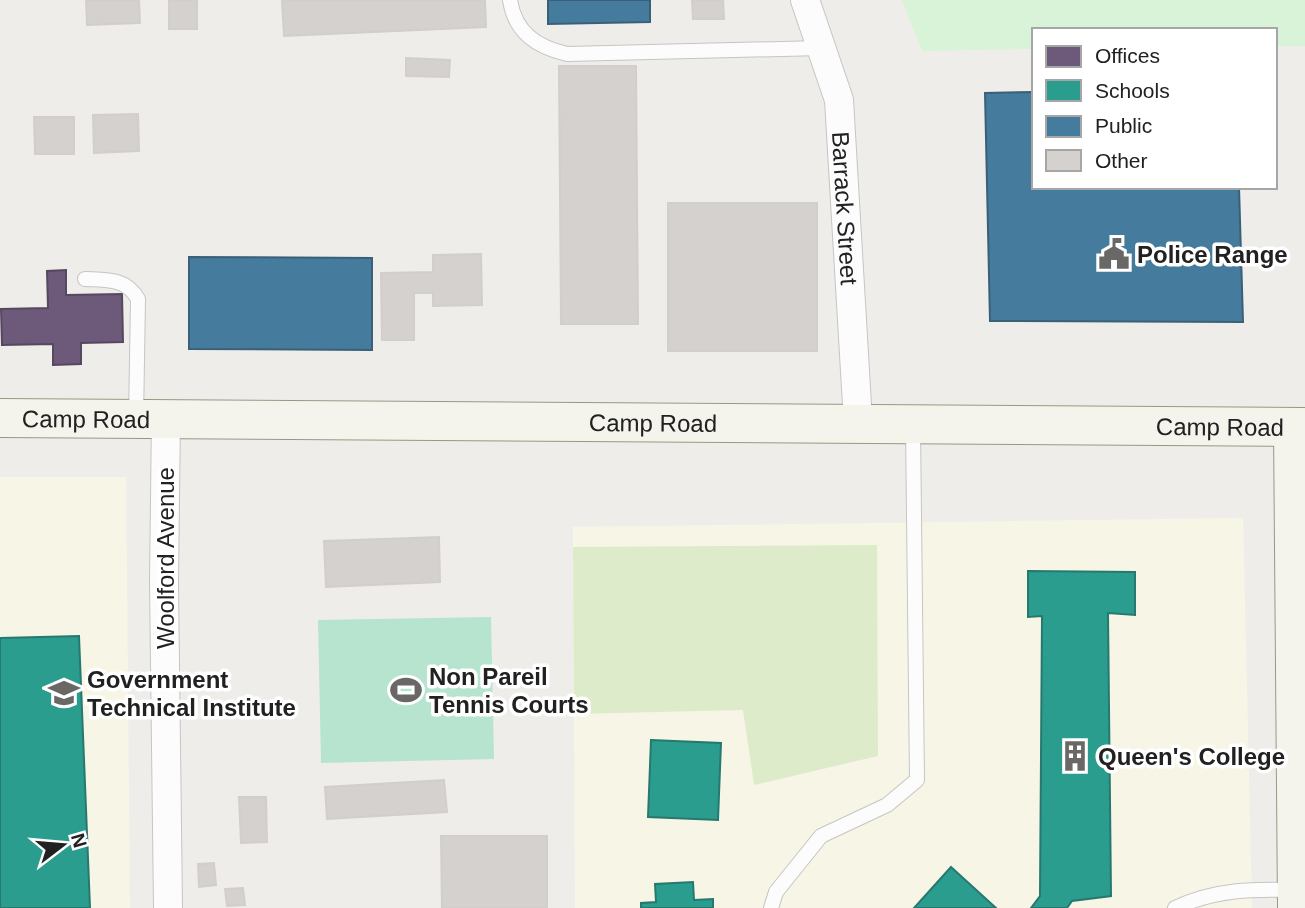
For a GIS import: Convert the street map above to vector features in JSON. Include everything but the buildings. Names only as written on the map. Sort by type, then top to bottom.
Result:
[{"type":"main road","name":"Camp Road","points":[[0,418],[913,422],[1299,427]]},
{"type":"main road","points":[[1297,899],[1299,427]]},
{"type":"street","name":"Barrack Street","points":[[806,0],[839,100],[858,422]]},
{"type":"street","name":"Woolford Avenue","points":[[151,418],[165,477],[168,908]]},
{"type":"lane","points":[[510,0],[516,20],[526,37],[539,45],[567,54],[822,48]]},
{"type":"lane","points":[[85,279],[117,281],[131,287],[138,299],[151,418]]},
{"type":"lane","points":[[771,908],[776,892],[821,836],[887,805],[917,780],[913,422]]},
{"type":"lane","points":[[1175,908],[1202,896],[1240,889],[1297,899]]},
{"type":"shaded area","name":"Government Technical Institute","points":[[0,477],[126,477],[130,908],[0,908]]},
{"type":"shaded area","points":[[1243,518],[1252,908],[575,908],[573,527]]},
{"type":"green space","points":[[902,0],[1305,0],[1305,46],[1277,46],[1277,28],[1032,28],[1032,49],[922,51]]},
{"type":"green space","points":[[877,545],[878,756],[754,785],[743,710],[574,714],[573,547]]},
{"type":"green space","name":"Non Pareil Tennis Courts","points":[[491,617],[494,759],[321,763],[318,620]]},
{"type":"place","name":"Police Range","points":[[1114,254]]},
{"type":"place","name":"Non Pareil Tennis Courts","points":[[406,690]]},
{"type":"place","name":"Government Technical Institute","points":[[64,693]]},
{"type":"place","name":"Queen's College","points":[[1075,756]]}]
